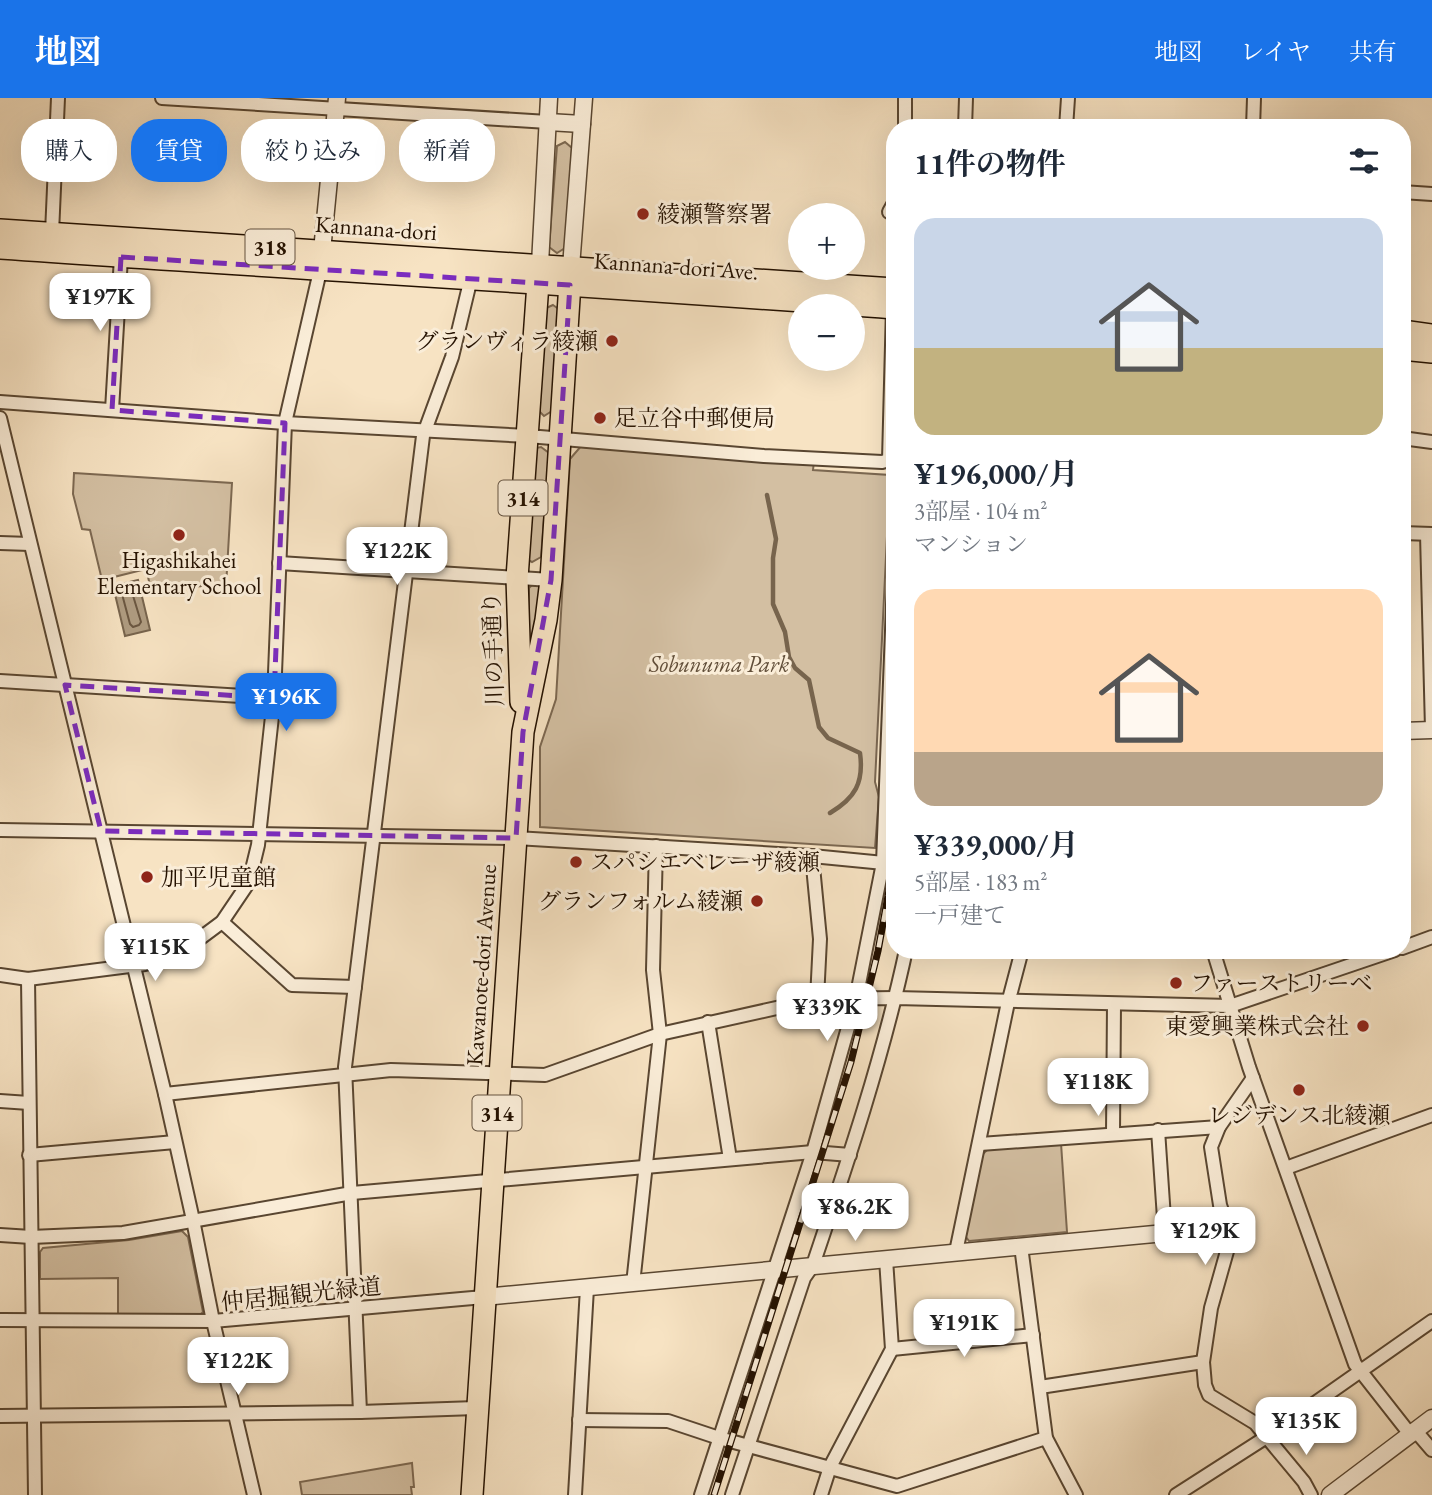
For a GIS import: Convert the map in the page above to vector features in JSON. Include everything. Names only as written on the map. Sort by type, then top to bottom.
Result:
[{"type":"main road","name":"Kannana-dori","points":[[0,230],[52,233],[471,278],[539,273]]},
{"type":"main road","name":"Kannana-dori","points":[[0,248],[121,257],[321,261],[539,273]]},
{"type":"main road","name":"Kannana-dori Ave.","points":[[539,273],[886,300]]},
{"type":"main road","name":"川の手通り","points":[[523,732],[517,578],[539,273]]},
{"type":"main road","name":"川の手通り","points":[[523,732],[546,620],[551,580],[570,276]]},
{"type":"main road","points":[[1411,332],[1432,335]]},
{"type":"main road","points":[[1411,350],[1432,352]]},
{"type":"main road","name":"Kawanote-dori Avenue","points":[[471,1495],[523,732]]},
{"type":"street","points":[[52,233],[58,98]]},
{"type":"street","points":[[162,98],[337,103],[582,124]]},
{"type":"street","points":[[539,273],[549,98]]},
{"type":"street","points":[[570,276],[584,98]]},
{"type":"street","points":[[905,98],[905,119]]},
{"type":"street","points":[[965,119],[966,98]]},
{"type":"street","points":[[1067,119],[1068,98]]},
{"type":"street","points":[[1253,119],[1254,98]]},
{"type":"street","points":[[0,975],[28,979],[134,966],[174,957],[222,922],[249,882],[258,845],[274,698],[285,423],[321,261],[337,103]]},
{"type":"street","points":[[1411,193],[1432,194]]},
{"type":"street","points":[[112,410],[121,257]]},
{"type":"street","points":[[360,1412],[346,1075],[425,430],[452,357],[471,278]]},
{"type":"street","points":[[0,402],[285,423],[560,438],[777,457],[886,461]]},
{"type":"street","points":[[0,418],[134,966],[193,1220],[213,1321],[0,1320]]},
{"type":"street","points":[[1411,439],[1432,442]]},
{"type":"street","points":[[1411,533],[1429,534],[1432,729],[1411,730]]},
{"type":"street","points":[[0,543],[30,544]]},
{"type":"street","points":[[279,564],[551,580]]},
{"type":"street","points":[[0,681],[274,698]]},
{"type":"street","points":[[0,830],[516,838],[886,863]]},
{"type":"street","points":[[633,1283],[660,1034],[653,970],[656,846]]},
{"type":"street","points":[[812,856],[820,939],[817,999]]},
{"type":"street","points":[[701,1495],[813,1152],[856,999],[886,875]]},
{"type":"street","points":[[222,922],[292,985],[355,987]]},
{"type":"street","points":[[1411,945],[1432,937]]},
{"type":"street","points":[[732,1495],[804,1278],[813,1265],[850,1155],[896,998],[904,959]]},
{"type":"street","points":[[956,1252],[1008,1002],[1020,959]]},
{"type":"street","points":[[1216,959],[1253,1078],[1360,1371],[1406,1429],[1420,1436],[1432,1450]]},
{"type":"street","points":[[164,1094],[391,1070],[545,1075],[660,1034],[817,999],[896,998],[1230,1006],[1365,959]]},
{"type":"street","points":[[28,979],[35,1495]]},
{"type":"street","points":[[1113,1134],[1114,1004]]},
{"type":"street","points":[[708,1022],[730,1159]]},
{"type":"street","points":[[1253,1078],[1219,1127],[1211,1147],[1220,1205],[1231,1237],[1211,1308],[1203,1362],[1205,1385],[1209,1395],[1255,1423],[1268,1436],[1311,1495]]},
{"type":"street","points":[[0,1101],[29,1103]]},
{"type":"street","points":[[1286,1168],[1432,1115]]},
{"type":"street","points":[[979,1144],[1219,1127]]},
{"type":"street","points":[[1158,1130],[1165,1233]]},
{"type":"street","points":[[29,1155],[175,1142]]},
{"type":"street","points":[[0,1235],[31,1237],[123,1233],[352,1193],[813,1152],[850,1155]]},
{"type":"street","points":[[484,1297],[1229,1227]]},
{"type":"street","points":[[1021,1246],[1046,1438],[1076,1495]]},
{"type":"street","points":[[821,1495],[830,1467],[892,1349],[886,1259]]},
{"type":"street","points":[[575,1495],[587,1288]]},
{"type":"street","name":"仲居掘観光緑道","points":[[254,1495],[213,1321],[484,1297]]},
{"type":"street","points":[[1176,1495],[1268,1436],[1432,1321]]},
{"type":"street","points":[[892,1349],[1033,1335]]},
{"type":"street","points":[[1040,1387],[1203,1362]]},
{"type":"street","points":[[0,1416],[477,1408]]},
{"type":"street","points":[[1330,1495],[1432,1418]]},
{"type":"street","points":[[579,1420],[668,1421],[719,1438],[830,1467],[899,1491],[1046,1438]]},
{"type":"highlighted area","points":[[121,257],[570,285],[551,580],[523,732],[516,838],[101,831],[65,685],[274,698],[285,423],[112,410]]},
{"type":"green space","points":[[565,142],[572,148],[565,248],[557,253],[549,247],[557,146]]},
{"type":"green space","points":[[553,305],[560,310],[552,411],[544,416],[537,409],[544,309]]},
{"type":"green space","name":"Sobunuma Park","points":[[582,445],[814,462],[813,470],[886,475],[886,557],[875,782],[879,797],[875,848],[540,827],[540,747],[556,699],[570,459]]},
{"type":"green space","points":[[541,447],[549,453],[541,557],[532,562],[528,560],[536,448]]},
{"type":"green space","points":[[74,473],[232,483],[226,587],[150,585],[146,569],[102,580],[90,530],[82,529],[73,494]]},
{"type":"green space","points":[[532,585],[542,585],[528,682],[529,588]]},
{"type":"green space","points":[[1061,1143],[1067,1232],[969,1241],[964,1235],[983,1154],[989,1148]]},
{"type":"green space","points":[[182,1231],[188,1237],[203,1312],[199,1316],[118,1315],[118,1278],[40,1279],[40,1252],[43,1248],[129,1240]]},
{"type":"green space","points":[[412,1463],[412,1495],[302,1495],[300,1482]]},
{"type":"water","points":[[138,580],[150,630],[125,636],[113,586]]},
{"type":"waterway","points":[[767,495],[776,539],[773,558],[773,604],[785,632],[789,657],[795,668],[809,680],[819,727],[828,738],[860,753],[861,773],[856,789],[846,802],[830,813]]},
{"type":"railway","points":[[714,1495],[851,1062],[886,907]]},
{"type":"place","name":"綾瀬警察署","points":[[643,214]]},
{"type":"place","name":"グランヴィラ綾瀬","points":[[612,341]]},
{"type":"place","name":"足立谷中郵便局","points":[[600,418]]},
{"type":"place","name":"Higashikahei Elementary School","points":[[179,535]]},
{"type":"place","name":"スパシエベレーザ綾瀬","points":[[576,862]]},
{"type":"place","name":"加平児童館","points":[[147,877]]},
{"type":"place","name":"グランフォルム綾瀬","points":[[757,901]]},
{"type":"place","name":"ファーストリーベ","points":[[1176,983]]},
{"type":"place","name":"東愛興業株式会社","points":[[1363,1026]]},
{"type":"place","name":"レジデンス北綾瀬","points":[[1299,1090]]}]
